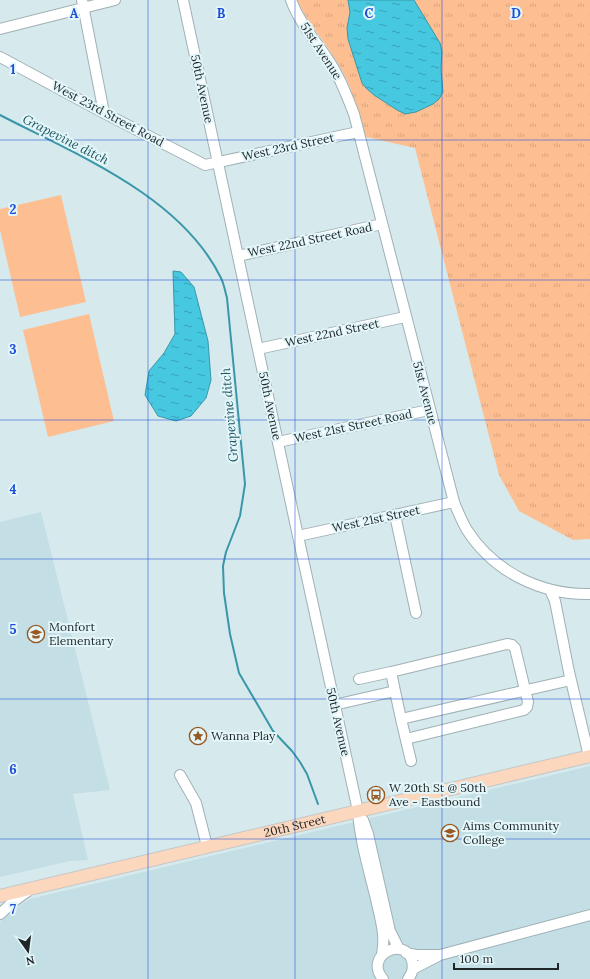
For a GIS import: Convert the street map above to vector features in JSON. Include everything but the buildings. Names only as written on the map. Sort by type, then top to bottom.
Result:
[{"type":"main road","name":"20th Street","points":[[0,896],[590,756]]},
{"type":"street","points":[[0,29],[83,4],[115,0]]},
{"type":"street","name":"50th Avenue","points":[[183,0],[358,811],[360,830],[383,928],[384,944],[378,965],[379,973],[383,979]]},
{"type":"street","name":"51st Avenue","points":[[291,0],[304,26],[341,80],[354,114],[405,317],[454,502],[467,529],[492,559],[506,570],[525,581],[550,590],[590,594]]},
{"type":"street","points":[[83,4],[104,113]]},
{"type":"street","name":"West 23rd Street Road","points":[[0,57],[205,165],[218,162]]},
{"type":"street","name":"West 23rd Street","points":[[218,162],[358,132]]},
{"type":"street","name":"West 22nd Street Road","points":[[238,256],[382,224]]},
{"type":"street","name":"West 22nd Street","points":[[258,349],[405,317]]},
{"type":"street","name":"West 21st Street Road","points":[[278,442],[429,410]]},
{"type":"street","name":"West 21st Street","points":[[298,536],[454,502]]},
{"type":"street","points":[[395,515],[416,613]]},
{"type":"street","points":[[550,590],[555,601],[571,680],[590,756]]},
{"type":"street","points":[[359,679],[506,644],[512,645],[516,648],[528,702],[527,707],[524,710],[406,739]]},
{"type":"street","points":[[391,672],[411,761]]},
{"type":"street","points":[[401,720],[571,680]]},
{"type":"street","points":[[334,705],[395,691]]},
{"type":"street","points":[[180,775],[196,803],[207,846]]},
{"type":"street","name":"50th Avenue","points":[[358,811],[365,823],[393,939],[402,951],[411,958],[412,975]]},
{"type":"street","points":[[0,914],[14,900],[34,888]]},
{"type":"street","points":[[382,954],[390,950],[402,951],[416,955],[440,955],[590,915]]},
{"type":"street","points":[[412,975],[440,955]]},
{"type":"shaded area","name":"Monfort Elementary","points":[[41,512],[110,790],[73,794],[88,860],[70,861],[0,877],[0,522]]},
{"type":"shaded area","name":"Aims Community College","points":[[590,766],[590,979],[0,979],[0,922],[6,913],[30,899]]},
{"type":"green space","points":[[297,0],[590,0],[590,539],[573,540],[519,511],[499,475],[415,148],[366,137],[344,73],[306,17]]},
{"type":"green space","points":[[61,195],[86,302],[20,317],[0,230],[0,209]]},
{"type":"green space","points":[[89,314],[114,421],[48,437],[23,330]]},
{"type":"water","points":[[348,0],[414,0],[440,43],[442,52],[441,69],[443,92],[439,99],[433,104],[416,112],[405,114],[374,95],[366,88],[362,83],[348,39],[347,28],[350,12]]},
{"type":"water","points":[[173,271],[181,272],[194,287],[208,341],[211,380],[206,398],[191,416],[176,421],[158,416],[145,395],[149,371],[164,353],[175,334]]},
{"type":"waterway","name":"Grapevine ditch","points":[[0,115],[93,163],[154,201],[180,224],[203,249],[221,278],[227,298],[245,484],[240,516],[226,552],[223,566],[224,593],[230,634],[239,673],[273,731],[300,762],[307,774],[318,804]]},
{"type":"place","name":"Monfort Elementary","points":[[36,634]]},
{"type":"place","name":"Wanna Play","points":[[198,736]]},
{"type":"place","name":"W 20th St @ 50th Ave - Eastbound","points":[[376,795]]},
{"type":"place","name":"Aims Community College","points":[[450,833]]}]
